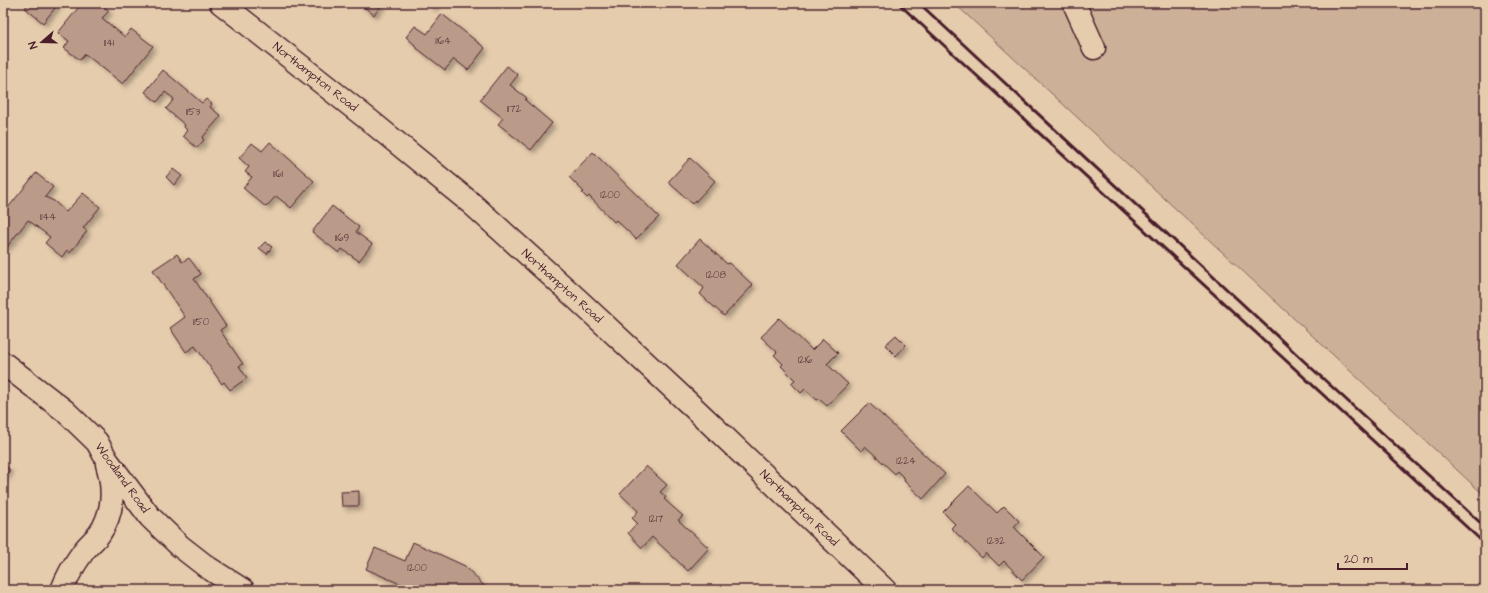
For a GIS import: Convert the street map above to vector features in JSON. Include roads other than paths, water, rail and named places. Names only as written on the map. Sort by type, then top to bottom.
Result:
[{"type":"street","name":"Northampton Road","points":[[221,3],[472,204],[688,403],[885,590]]},
{"type":"street","points":[[1074,3],[1094,48]]},
{"type":"street","name":"Woodland Road","points":[[3,363],[65,411],[97,442],[107,460],[150,516],[180,546],[207,567],[243,590]]},
{"type":"street","points":[[62,590],[66,580],[83,552],[100,533],[106,522],[112,502],[112,481],[107,460]]},
{"type":"railway","points":[[898,3],[1485,544]]},
{"type":"railway","points":[[919,3],[1306,363],[1485,527]]}]
